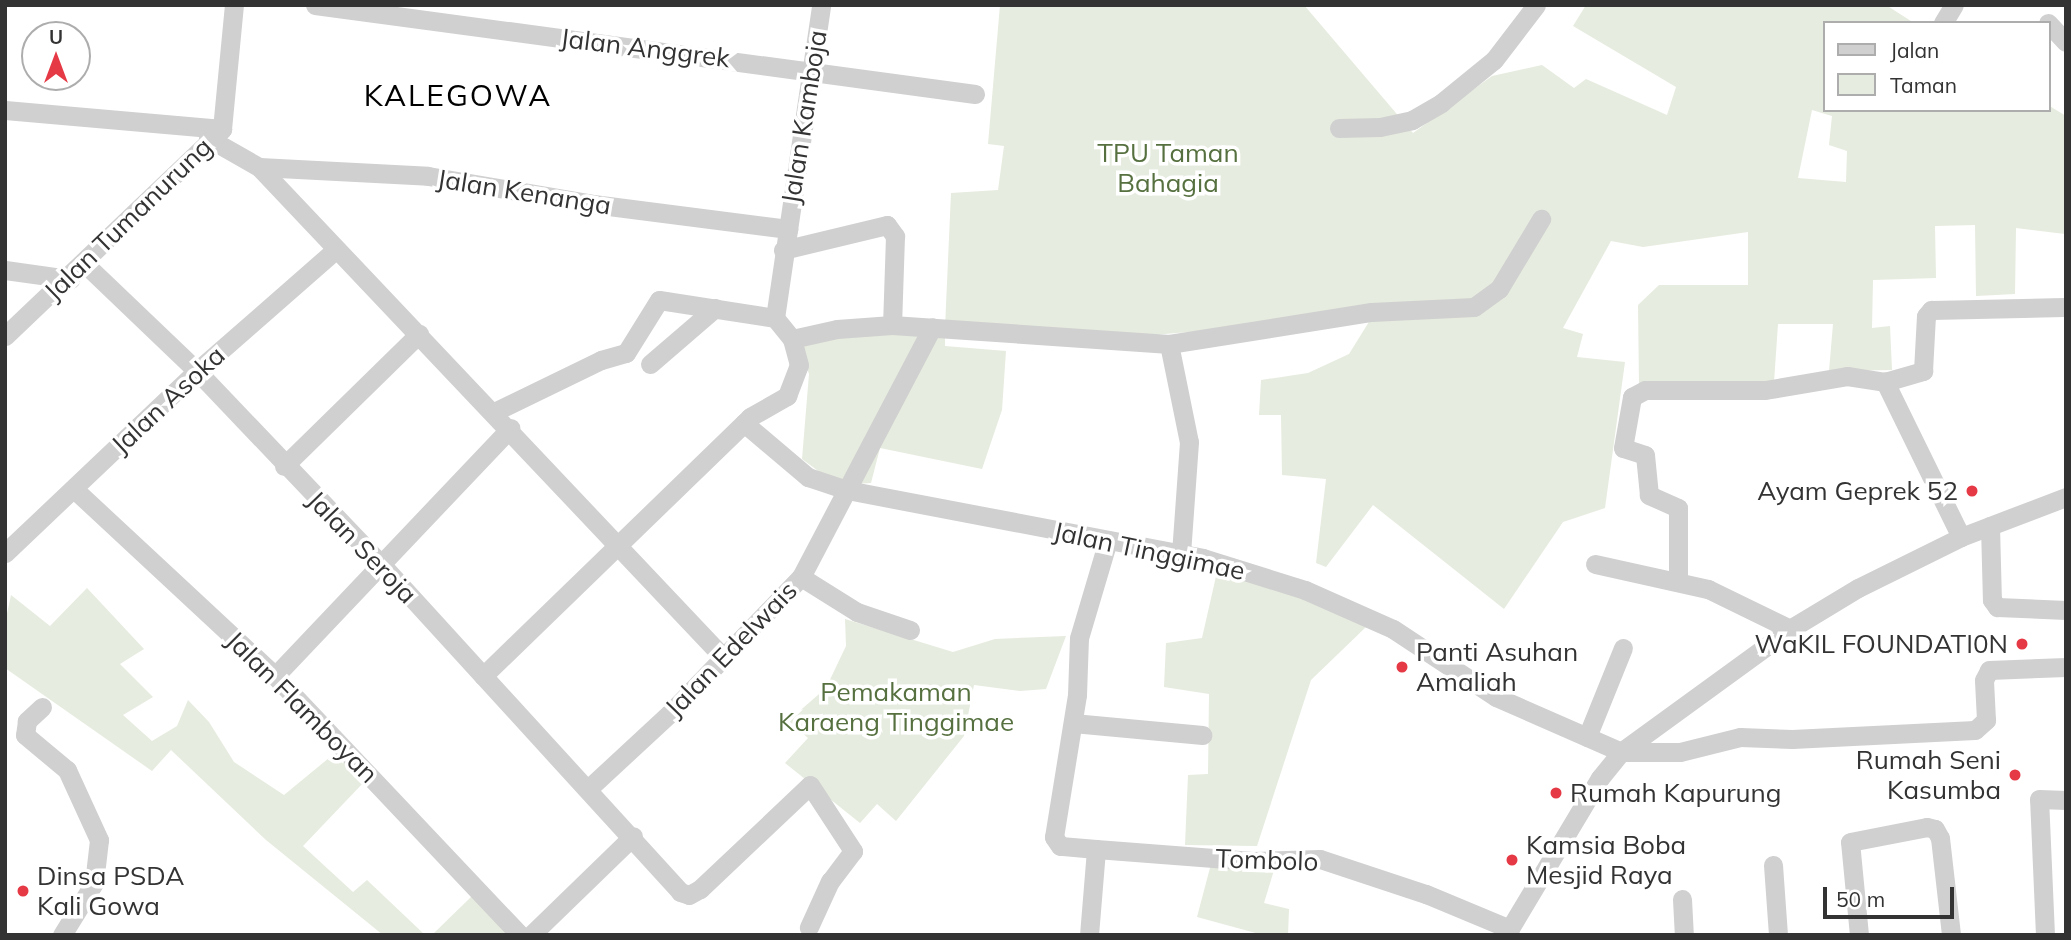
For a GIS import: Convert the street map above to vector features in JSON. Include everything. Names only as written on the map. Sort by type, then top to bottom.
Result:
[{"type":"street","name":"Jalan Tumanurung","points":[[5,336],[70,279],[215,133],[234,5]]},
{"type":"street","name":"Jalan Anggrek","points":[[315,5],[811,69],[975,94]]},
{"type":"street","name":"Jalan Kamboja","points":[[775,318],[821,5]]},
{"type":"street","points":[[1339,128],[1380,127],[1412,120],[1441,103],[1494,61],[1536,5]]},
{"type":"street","points":[[1944,21],[1954,5]]},
{"type":"street","points":[[2050,25],[2066,42]]},
{"type":"street","points":[[5,110],[215,133],[259,167],[334,251],[494,412],[722,656]]},
{"type":"street","name":"Jalan Kenanga","points":[[259,167],[428,176],[593,204],[788,229]]},
{"type":"street","points":[[792,339],[836,329],[892,325],[1169,344],[1371,312],[1474,307],[1499,289],[1541,219]]},
{"type":"street","points":[[783,250],[887,225],[895,242],[892,325]]},
{"type":"street","name":"Jalan Asoka","points":[[5,553],[197,371],[334,251]]},
{"type":"street","name":"Jalan Seroja","points":[[85,264],[197,371],[284,466],[381,564],[633,836],[680,892],[693,894],[810,785],[853,851],[830,881],[809,928]]},
{"type":"street","points":[[5,270],[70,279]]},
{"type":"street","points":[[483,676],[744,423],[787,396],[799,365],[792,339],[775,318],[659,300],[626,353],[601,360],[494,412]]},
{"type":"street","points":[[1678,579],[1678,509],[1649,495],[1645,455],[1623,448],[1632,397],[1645,390],[1765,390],[1847,376],[1885,382],[1923,372],[1926,316],[1931,310],[2064,307]]},
{"type":"street","points":[[650,365],[715,308]]},
{"type":"street","name":"Jalan Edelwais","points":[[588,789],[669,714],[801,577],[932,327]]},
{"type":"street","points":[[284,466],[419,334]]},
{"type":"street","points":[[1169,344],[1189,442],[1181,553]]},
{"type":"street","points":[[1885,382],[1961,537]]},
{"type":"street","name":"Jalan Tinggimae","points":[[744,423],[808,477],[847,490],[1181,553],[1305,590],[1393,629],[1496,697],[1621,752]]},
{"type":"street","points":[[275,676],[510,429]]},
{"type":"street","name":"Jalan Flamboyan","points":[[74,489],[275,676],[520,935]]},
{"type":"street","points":[[1508,932],[1600,778],[1621,752],[1790,629],[1878,577],[1961,537],[2066,497]]},
{"type":"street","points":[[1990,526],[1992,600],[1997,607],[2066,610]]},
{"type":"street","points":[[1108,540],[1079,638],[1073,723],[1202,735]]},
{"type":"street","points":[[1595,564],[1678,579],[1746,605],[1790,629]]},
{"type":"street","points":[[801,577],[857,612],[910,630]]},
{"type":"street","points":[[1587,737],[1623,648]]},
{"type":"street","points":[[1621,752],[1680,752],[1740,737],[1975,730],[1986,720],[1984,680],[1989,670],[2066,667]]},
{"type":"street","points":[[42,707],[27,721],[25,735],[67,770],[99,840],[94,883],[62,935]]},
{"type":"street","name":"Tombolo","points":[[1073,723],[1055,841],[1096,849],[1253,861],[1320,859],[1426,894],[1508,932]]},
{"type":"street","points":[[2045,935],[2039,799],[2066,800]]},
{"type":"street","points":[[1859,935],[1850,842],[1927,827],[1935,828],[1940,838],[1951,935]]},
{"type":"street","points":[[531,935],[633,836]]},
{"type":"street","points":[[1089,935],[1096,849]]},
{"type":"street","points":[[1773,865],[1777,935]]},
{"type":"street","points":[[1682,899],[1684,935]]},
{"type":"green space","name":"TPU Taman Bahagia","points":[[1000,5],[1304,5],[1413,133],[1492,76],[1542,65],[1574,88],[1586,79],[1667,115],[1676,87],[1573,26],[1586,5],[1886,5],[1911,21],[1822,21],[1822,112],[2050,112],[2050,106],[2066,116],[2066,268],[2065,234],[2016,228],[2015,294],[1976,296],[1975,225],[1935,226],[1936,278],[1873,280],[1872,328],[1890,326],[1892,370],[1829,371],[1833,324],[1778,324],[1774,382],[1639,385],[1638,305],[1659,285],[1748,285],[1748,232],[1643,247],[1611,241],[1563,328],[1583,334],[1577,357],[1625,362],[1605,508],[1563,522],[1504,609],[1373,505],[1326,567],[1316,563],[1326,479],[1282,475],[1281,415],[1259,415],[1261,380],[1308,373],[1349,354],[1372,317],[1140,336],[945,328],[951,193],[998,190],[1004,146],[988,144]],"holes":[[[1812,110],[1832,116],[1829,145],[1847,151],[1846,182],[1798,178]]]},
{"type":"green space","points":[[945,328],[945,346],[1006,351],[1002,410],[982,469],[880,448],[871,483],[837,485],[802,459],[809,374],[795,333]]},
{"type":"green space","points":[[1217,572],[1296,594],[1366,627],[1311,680],[1257,846],[1185,845],[1188,775],[1208,774],[1209,694],[1164,687],[1166,643],[1202,638]]},
{"type":"green space","points":[[87,588],[144,649],[120,664],[153,697],[123,715],[152,741],[177,726],[188,700],[209,722],[234,762],[284,795],[335,753],[364,782],[303,846],[353,892],[367,880],[425,935],[383,935],[266,840],[171,750],[152,771],[5,668],[5,623],[11,595],[50,626]]},
{"type":"green space","name":"Pemakaman Karaeng Tinggimae","points":[[845,619],[953,652],[995,639],[1066,636],[1046,689],[1020,691],[974,685],[964,736],[896,821],[877,804],[860,823],[785,763],[808,738],[788,721],[826,688],[846,646]]},
{"type":"green space","points":[[1211,864],[1275,867],[1264,903],[1289,909],[1288,935],[1263,935],[1197,917]]},
{"type":"green space","points":[[472,896],[511,935],[432,935]]},
{"type":"place","name":"Ayam Geprek 52","points":[[1972,491]]},
{"type":"place","name":"WaKIL FOUNDATI0N","points":[[2022,644]]},
{"type":"place","name":"Panti Asuhan Amaliah","points":[[1402,667]]},
{"type":"place","name":"Rumah Seni Kasumba","points":[[2015,775]]},
{"type":"place","name":"Rumah Kapurung","points":[[1556,793]]},
{"type":"place","name":"Kamsia Boba Mesjid Raya","points":[[1512,860]]},
{"type":"place","name":"Dinsa PSDA Kali Gowa","points":[[23,891]]},
{"type":"district","name":"KALEGOWA","points":[[458,95]]}]
